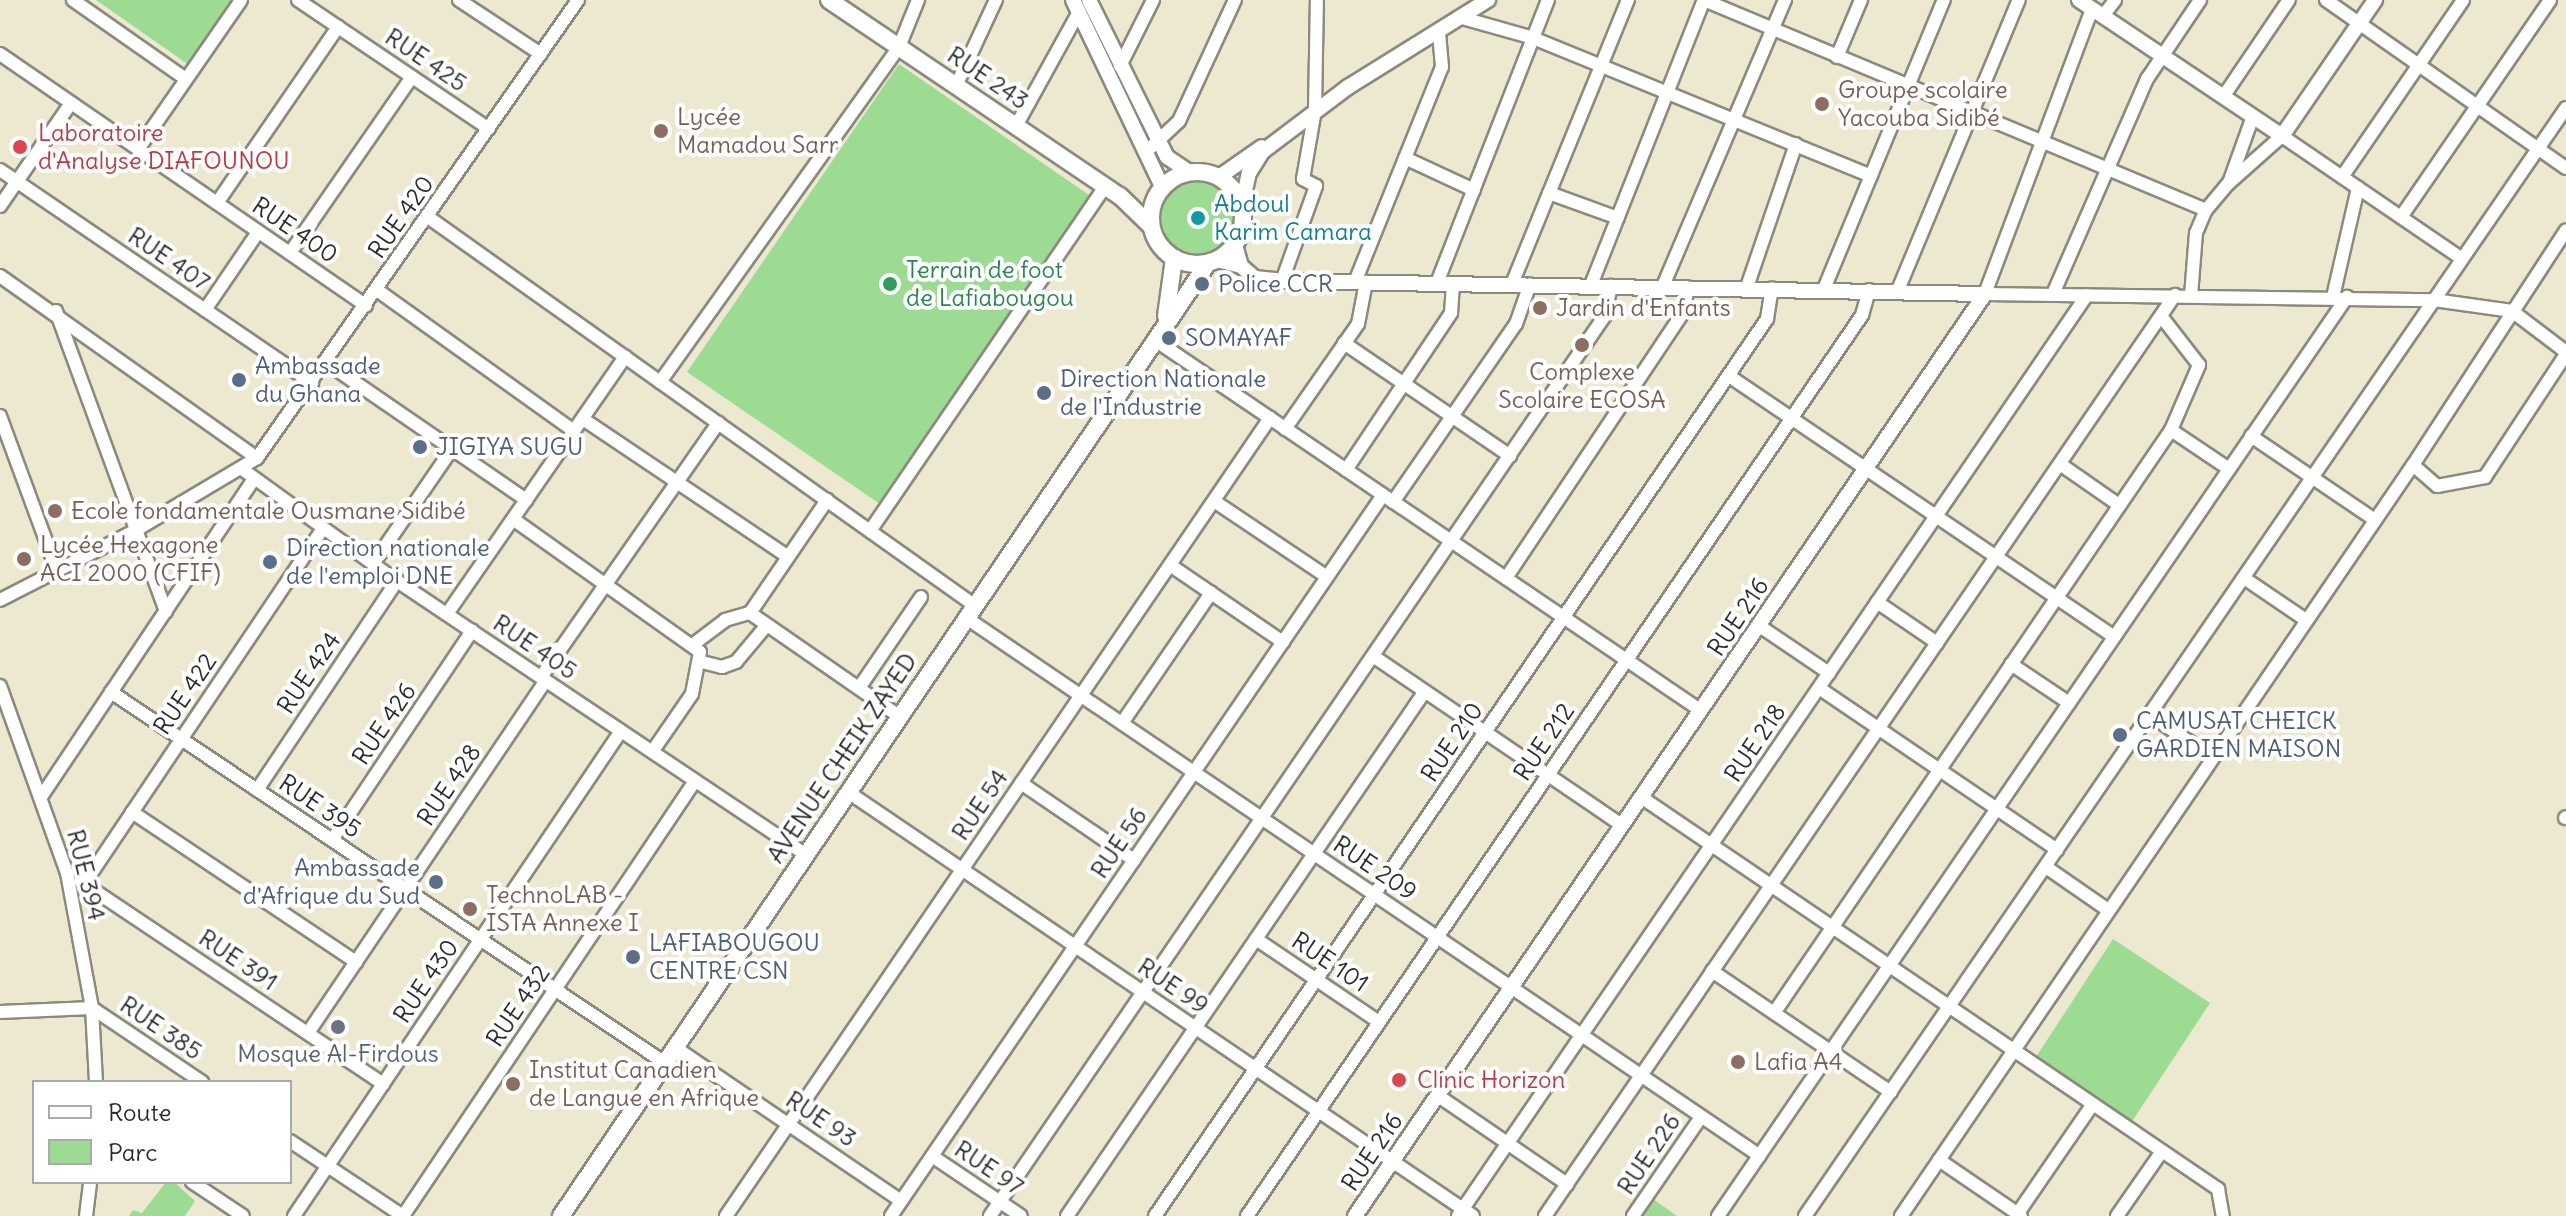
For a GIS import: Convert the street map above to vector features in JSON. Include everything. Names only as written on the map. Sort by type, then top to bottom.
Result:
[{"type":"main road","name":"RUE 243","points":[[832,1],[1120,196],[1151,226]]},
{"type":"main road","points":[[1120,196],[1160,190],[1189,172],[1219,177],[1242,205],[1235,245],[1212,261],[1174,258],[1151,226],[1160,190]]},
{"type":"main road","name":"AVENUE CHEIK ZAYED","points":[[1159,333],[1174,258]]},
{"type":"main road","name":"AVENUE CHEIK ZAYED","points":[[561,1216],[1159,333],[1212,261]]},
{"type":"street","points":[[73,0],[186,79]]},
{"type":"street","points":[[138,149],[241,0]]},
{"type":"street","name":"RUE 425","points":[[298,0],[489,129]]},
{"type":"street","points":[[459,0],[541,54]]},
{"type":"street","name":"RUE 420","points":[[0,600],[56,568],[136,530],[257,458],[327,363],[578,0]]},
{"type":"street","points":[[660,382],[899,47],[918,0]]},
{"type":"street","points":[[956,86],[996,0]]},
{"type":"street","points":[[1120,66],[1153,0]]},
{"type":"street","points":[[1154,146],[1179,121],[1235,0]]},
{"type":"street","points":[[1282,281],[1316,186],[1303,179],[1315,110],[1317,0]]},
{"type":"street","points":[[1242,205],[1249,173],[1262,152],[1315,110],[1488,0]]},
{"type":"street","points":[[1437,283],[1548,0]]},
{"type":"street","points":[[1512,284],[1628,0]]},
{"type":"street","points":[[1591,285],[1704,0],[2206,210]]},
{"type":"street","points":[[1663,286],[1785,0]]},
{"type":"street","points":[[1837,57],[1861,0]]},
{"type":"street","points":[[1824,289],[1944,0]]},
{"type":"street","points":[[1898,290],[2019,0]]},
{"type":"street","name":"RUE 216","points":[[1355,1216],[1985,294],[2091,8],[2115,0]]},
{"type":"street","points":[[2053,294],[2109,172],[2144,85],[2200,0]]},
{"type":"street","points":[[2223,97],[2289,0]]},
{"type":"street","points":[[2326,0],[2566,168]]},
{"type":"street","points":[[2191,296],[2196,233],[2206,210],[2229,183],[2282,136],[2375,0]]},
{"type":"street","points":[[2342,177],[2463,0]]},
{"type":"street","points":[[2401,217],[2550,0]]},
{"type":"street","points":[[1081,4],[1120,66],[1154,146],[1160,190]]},
{"type":"street","points":[[1081,4],[1154,146],[1189,172]]},
{"type":"street","points":[[1016,126],[1081,4]]},
{"type":"street","points":[[2091,8],[2462,259]]},
{"type":"street","points":[[1459,17],[1533,38],[1871,176]]},
{"type":"street","points":[[217,203],[338,27]]},
{"type":"street","points":[[1285,429],[1358,324],[1360,282],[1442,67],[1439,30]]},
{"type":"street","name":"RUE 400","points":[[0,54],[366,306]]},
{"type":"street","points":[[290,253],[412,77]]},
{"type":"street","points":[[0,206],[71,103]]},
{"type":"street","points":[[1805,1216],[2566,108]]},
{"type":"street","points":[[2229,183],[2253,116]]},
{"type":"street","points":[[1219,177],[1302,120]]},
{"type":"street","points":[[1747,287],[1796,144]]},
{"type":"street","points":[[1405,158],[1474,190]]},
{"type":"street","name":"RUE 407","points":[[0,170],[312,383]]},
{"type":"street","points":[[870,531],[1105,187]]},
{"type":"street","points":[[1718,1216],[2229,469],[2340,297],[2358,188]]},
{"type":"street","points":[[1549,193],[1618,218]]},
{"type":"street","name":"RUE 209","points":[[428,217],[870,531],[1081,696],[1760,1156]]},
{"type":"street","points":[[1901,1216],[2413,465],[2566,230]]},
{"type":"street","points":[[205,310],[258,232]]},
{"type":"street","points":[[1235,245],[1241,266]]},
{"type":"street","points":[[1212,261],[1241,266],[1255,278],[1282,281],[2434,300],[2512,311],[2566,353],[2485,477],[2437,486],[2413,465]]},
{"type":"street","points":[[0,276],[56,311],[257,458]]},
{"type":"street","points":[[1346,470],[1451,313],[1453,283]]},
{"type":"street","name":"RUE 56","points":[[891,1216],[1327,577],[1452,416],[1516,324],[1530,284]]},
{"type":"street","points":[[990,1216],[1604,317],[1611,286]]},
{"type":"street","points":[[1506,578],[1683,313],[1688,287]]},
{"type":"street","name":"RUE 210","points":[[1155,1216],[1767,319],[1772,288]]},
{"type":"street","points":[[377,290],[574,431]]},
{"type":"street","name":"RUE 212","points":[[1247,1216],[1862,315],[1869,290]]},
{"type":"street","name":"RUE 218","points":[[1465,1214],[1508,1143],[2087,295]]},
{"type":"street","points":[[1545,1216],[2175,295]]},
{"type":"street","points":[[56,311],[166,611]]},
{"type":"street","points":[[1774,1013],[2171,430],[2199,365],[2161,316]]},
{"type":"street","points":[[1159,333],[1285,429],[1700,710]]},
{"type":"street","points":[[1344,343],[1510,456]]},
{"type":"street","points":[[447,614],[625,357]]},
{"type":"street","points":[[327,363],[526,500]]},
{"type":"street","points":[[1729,376],[2114,637]]},
{"type":"street","points":[[0,416],[56,568]]},
{"type":"street","name":"RUE 54","points":[[726,1216],[1270,418]]},
{"type":"street","points":[[583,419],[788,557]]},
{"type":"street","name":"RUE 428","points":[[308,1033],[606,583],[718,423]]},
{"type":"street","points":[[2171,430],[2229,469]]},
{"type":"street","points":[[2251,436],[2375,520]]},
{"type":"street","points":[[373,564],[452,449]]},
{"type":"street","points":[[2060,464],[2119,505]]},
{"type":"street","name":"RUE 405","points":[[242,469],[253,480],[397,581],[807,855]]},
{"type":"street","points":[[41,797],[253,480]]},
{"type":"street","points":[[695,643],[725,620],[750,613],[827,500]]},
{"type":"street","points":[[1214,501],[1327,577]]},
{"type":"street","points":[[513,519],[695,643],[702,662],[692,694],[652,752]]},
{"type":"street","name":"RUE 422","points":[[84,884],[323,529]]},
{"type":"street","points":[[1170,565],[1283,642]]},
{"type":"street","points":[[2244,578],[2306,620]]},
{"type":"street","name":"RUE 424","points":[[257,790],[397,581]]},
{"type":"street","points":[[1122,723],[1211,593]]},
{"type":"street","points":[[859,688],[921,597]]},
{"type":"street","points":[[1877,602],[1937,643]]},
{"type":"street","points":[[750,613],[899,716]]},
{"type":"street","points":[[702,662],[722,667],[736,662],[767,625]]},
{"type":"street","points":[[1758,625],[1829,673]]},
{"type":"street","name":"RUE 426","points":[[332,840],[472,631]]},
{"type":"street","points":[[1373,656],[1622,825]]},
{"type":"street","points":[[2011,664],[2069,703]]},
{"type":"street","name":"RUE 394","points":[[0,686],[67,873],[92,1008],[96,1080]]},
{"type":"street","points":[[1819,688],[2057,850]]},
{"type":"street","points":[[1067,1216],[1425,691]]},
{"type":"street","name":"RUE 395","points":[[111,692],[480,940],[558,987],[665,1063]]},
{"type":"street","points":[[2150,715],[2212,757]]},
{"type":"street","name":"RUE 430","points":[[294,1216],[621,731]]},
{"type":"street","name":"RUE 432","points":[[403,1216],[695,781]]},
{"type":"street","points":[[1021,783],[1134,860]]},
{"type":"street","name":"RUE 99","points":[[848,792],[1392,1161],[1465,1214]]},
{"type":"street","points":[[1641,797],[2218,1189],[2223,1216]]},
{"type":"street","points":[[132,812],[356,962]]},
{"type":"street","points":[[2046,867],[2108,910]]},
{"type":"street","name":"RUE 391","points":[[67,873],[383,1084]]},
{"type":"street","name":"RUE 101","points":[[1256,939],[1379,1022]]},
{"type":"street","points":[[1712,971],[1891,1092]]},
{"type":"street","name":"RUE 385","points":[[0,1012],[92,1008],[199,1080]]},
{"type":"street","name":"RUE 93","points":[[676,1048],[901,1201]]},
{"type":"street","points":[[1437,1095],[1567,1184]]},
{"type":"street","points":[[1939,1160],[2020,1215],[2093,1104]]},
{"type":"street","name":"RUE 226","points":[[1633,1216],[1701,1117]]},
{"type":"street","points":[[292,1142],[403,1216]]},
{"type":"street","points":[[2117,1216],[2162,1151]]},
{"type":"street","name":"RUE 97","points":[[932,1156],[1021,1216]]},
{"type":"street","points":[[86,1216],[90,1184]]},
{"type":"street","points":[[195,1184],[243,1216]]},
{"type":"green space","points":[[96,0],[235,0],[189,65]]},
{"type":"green space","name":"Terrain de foot de Lafiabougou","points":[[899,64],[1092,197],[880,504],[687,372]]},
{"type":"green space","points":[[1198,181],[1219,187],[1229,197],[1235,218],[1229,239],[1219,249],[1198,255],[1177,249],[1167,239],[1161,218],[1167,197],[1177,187]]},
{"type":"green space","points":[[2113,939],[2210,1003],[2131,1123],[2034,1060]]},
{"type":"green space","points":[[164,1184],[176,1184],[195,1201],[185,1216],[129,1216],[133,1210],[142,1213]]},
{"type":"green space","points":[[1653,1199],[1677,1216],[1641,1216]]},
{"type":"place","name":"Groupe scolaire Yacouba Sidibé","points":[[1822,104]]},
{"type":"place","name":"Lycée Mamadou Sarr","points":[[661,131]]},
{"type":"place","name":"Laboratoire d'Analyse DIAFOUNOU","points":[[20,147]]},
{"type":"place","name":"Abdoul Karim Camara","points":[[1198,218]]},
{"type":"place","name":"Terrain de foot de Lafiabougou","points":[[890,284]]},
{"type":"place","name":"Police CCR","points":[[1202,284]]},
{"type":"place","name":"Jardin d'Enfants","points":[[1540,308]]},
{"type":"place","name":"SOMAYAF","points":[[1169,338]]},
{"type":"place","name":"Complexe Scolaire ECOSA","points":[[1582,345]]},
{"type":"place","name":"Ambassade du Ghana","points":[[239,380]]},
{"type":"place","name":"Direction Nationale de l'Industrie","points":[[1044,393]]},
{"type":"place","name":"JIGIYA SUGU","points":[[420,447]]},
{"type":"place","name":"Ecole fondamentale Ousmane Sidibé","points":[[55,511]]},
{"type":"place","name":"Lycée Hexagone ACI 2000 (CFIF)","points":[[24,559]]},
{"type":"place","name":"Direction nationale de l'emploi DNE","points":[[270,562]]},
{"type":"place","name":"CAMUSAT CHEICK GARDIEN MAISON","points":[[2120,735]]},
{"type":"place","name":"Ambassade d'Afrique du Sud","points":[[436,882]]},
{"type":"place","name":"TechnoLAB - ISTA Annexe I","points":[[470,909]]},
{"type":"place","name":"LAFIABOUGOU CENTRE CSN","points":[[633,957]]},
{"type":"place","name":"Mosque Al-Firdous","points":[[338,1027]]},
{"type":"place","name":"Lafia A4","points":[[1738,1062]]},
{"type":"place","name":"Clinic Horizon","points":[[1399,1080]]},
{"type":"place","name":"Institut Canadien de Langue en Afrique","points":[[513,1084]]}]
